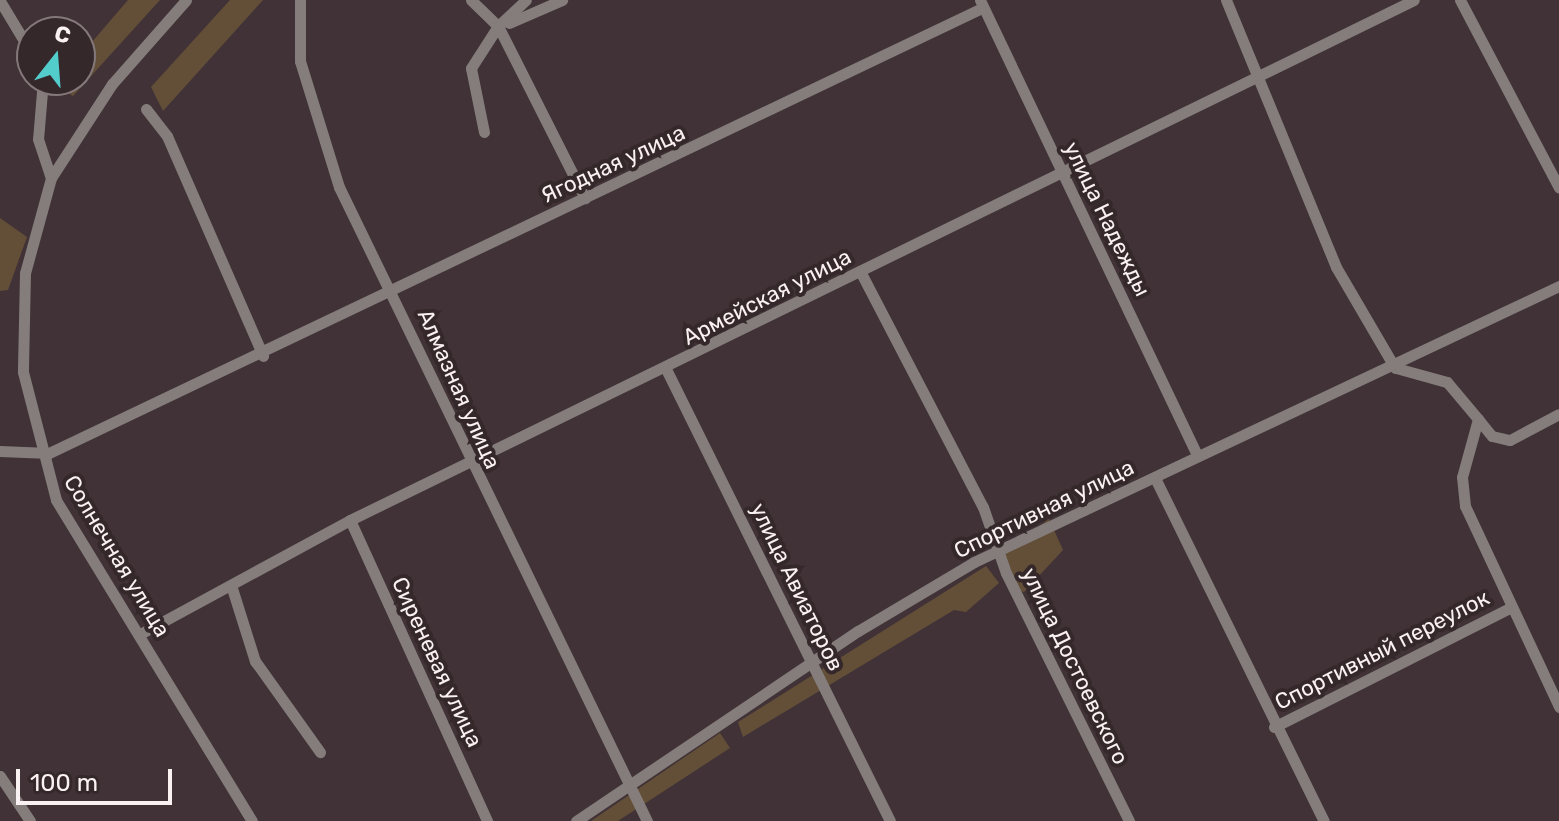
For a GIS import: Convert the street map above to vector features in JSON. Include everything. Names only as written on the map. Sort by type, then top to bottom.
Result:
[{"type":"street","name":"Солнечная улица","points":[[186,0],[112,84],[51,178],[27,262],[22,317],[23,372],[40,457],[56,500],[252,821]]},
{"type":"street","name":"Алмазная улица","points":[[300,0],[300,61],[339,187],[468,462],[630,779],[647,821]]},
{"type":"street","points":[[471,0],[501,25],[585,198]]},
{"type":"street","points":[[484,132],[471,68],[501,25],[526,0]]},
{"type":"street","points":[[501,25],[562,0]]},
{"type":"street","points":[[1226,0],[1261,71],[1267,107],[1336,267],[1395,368],[1447,382],[1492,436],[1510,440],[1559,414]]},
{"type":"street","name":"Армейская улица","points":[[140,634],[350,520],[667,371],[1261,71],[1332,46],[1414,0]]},
{"type":"street","points":[[1460,0],[1559,188]]},
{"type":"street","points":[[6,3],[16,23]]},
{"type":"street","name":"Ягодная улица","points":[[40,457],[263,356],[980,4]]},
{"type":"street","name":"улица Надежды","points":[[980,4],[1197,455]]},
{"type":"street","points":[[42,96],[38,139],[51,178]]},
{"type":"street","points":[[146,109],[167,136],[263,356]]},
{"type":"street","name":"улица Достоевского","points":[[860,271],[983,507],[999,552],[1129,821]]},
{"type":"street","name":"Спортивная улица","points":[[576,821],[630,779],[811,663],[999,552],[1197,455],[1395,368],[1559,286]]},
{"type":"street","name":"улица Авиаторов","points":[[667,371],[808,644],[811,663],[890,821]]},
{"type":"street","points":[[1478,419],[1462,477],[1465,506],[1508,609],[1559,707]]},
{"type":"street","points":[[0,451],[40,457]]},
{"type":"street","points":[[1155,478],[1274,727],[1324,821]]},
{"type":"street","name":"Сиреневая улица","points":[[350,520],[487,821]]},
{"type":"street","points":[[231,585],[255,661],[320,752]]},
{"type":"street","name":"Спортивный переулок","points":[[1274,727],[1508,609]]},
{"type":"street","points":[[0,776],[30,821]]},
{"type":"shaded area","points":[[128,0],[160,0],[96,71],[96,37]]},
{"type":"shaded area","points":[[230,0],[263,0],[163,111],[151,87]]},
{"type":"shaded area","points":[[0,218],[27,237],[8,290],[0,291]]},
{"type":"shaded area","points":[[1049,519],[1063,550],[1024,592],[1013,589],[1004,551]]},
{"type":"shaded area","points":[[986,566],[999,583],[966,612],[954,610],[743,737],[738,722]]},
{"type":"shaded area","points":[[720,733],[730,748],[618,821],[591,821]]}]
